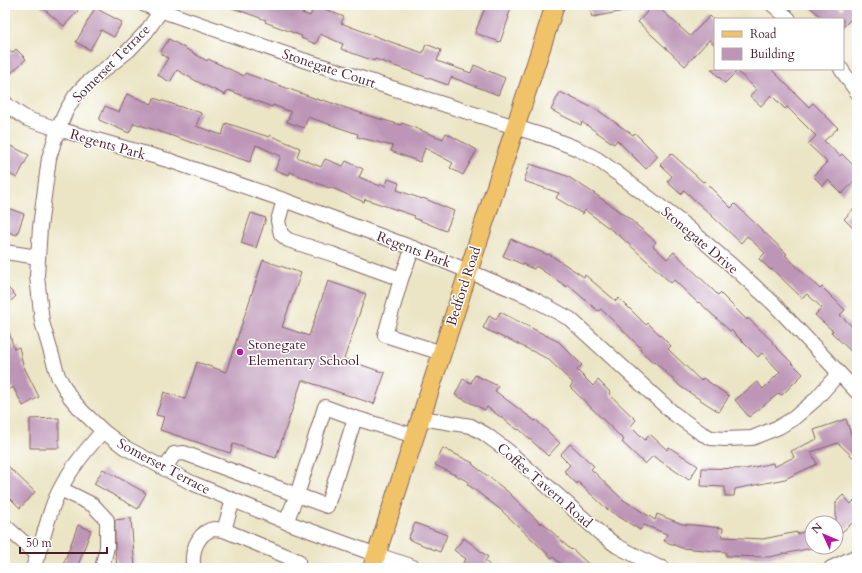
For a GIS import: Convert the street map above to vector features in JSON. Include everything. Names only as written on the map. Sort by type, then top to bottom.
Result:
[{"type":"main road","name":"Bedford Road","points":[[375,562],[555,5]]},
{"type":"street","name":"Stonegate Court","points":[[145,5],[163,8],[302,60],[515,127]]},
{"type":"street","points":[[776,6],[788,18]]},
{"type":"street","name":"Somerset Terrace","points":[[163,8],[146,32],[129,50],[86,84],[75,96],[66,110],[49,158],[40,227],[37,276],[42,322],[58,376],[70,397],[82,411],[103,431],[124,447],[192,483],[286,522],[375,562],[408,565],[415,568]]},
{"type":"street","points":[[842,70],[857,92]]},
{"type":"street","name":"Regents Park","points":[[5,103],[27,118],[58,130],[171,161],[284,200],[413,248],[530,297],[570,319],[673,413],[701,433],[711,438],[752,438],[779,428],[794,418],[815,400],[839,373]]},
{"type":"street","name":"Stonegate Drive","points":[[515,127],[550,138],[578,149],[597,159],[686,226],[773,303],[857,392]]},
{"type":"street","points":[[284,200],[278,221],[281,234],[288,240],[401,279]]},
{"type":"street","points":[[413,248],[401,279],[385,335],[442,353]]},
{"type":"street","points":[[5,252],[38,257]]},
{"type":"street","points":[[286,522],[297,495],[325,407],[355,418],[415,436]]},
{"type":"street","points":[[165,469],[174,454],[184,453],[327,506],[355,418]]},
{"type":"street","name":"Coffee Tavern Road","points":[[421,418],[471,426],[486,434],[508,451],[601,534],[617,546],[658,567],[663,568]]},
{"type":"street","points":[[33,568],[55,500],[66,478],[80,458],[103,431]]},
{"type":"street","points":[[61,488],[93,505],[106,520],[107,547],[102,568]]},
{"type":"street","points":[[224,530],[234,500]]},
{"type":"street","points":[[5,526],[38,554]]},
{"type":"street","points":[[194,568],[192,560],[198,541],[206,532],[215,529],[224,530],[298,561]]},
{"type":"street","points":[[831,568],[857,556]]},
{"type":"building","points":[[39,5],[71,5],[78,11],[64,26]]},
{"type":"building","points":[[227,5],[281,5],[310,16],[315,5],[344,17],[341,23],[391,42],[423,53],[426,44],[441,50],[437,61],[471,73],[474,65],[505,78],[498,95],[451,77],[448,85],[375,59],[374,61],[341,49],[343,44],[320,34],[316,44],[301,38],[302,36],[265,22],[266,20]]},
{"type":"building","points":[[486,5],[512,5],[500,42],[475,33]]},
{"type":"building","points":[[589,5],[629,5],[630,10],[592,17]]},
{"type":"building","points":[[653,5],[656,5],[690,36],[710,16],[714,20],[714,44],[709,40],[685,66],[638,22]]},
{"type":"building","points":[[808,5],[837,5],[842,10],[846,5],[849,5],[857,13],[844,26],[844,18],[822,18]]},
{"type":"building","points":[[95,8],[122,22],[114,37],[101,30],[90,50],[76,42]]},
{"type":"building","points":[[169,39],[207,61],[208,59],[244,76],[245,73],[322,101],[323,100],[401,125],[402,123],[443,139],[446,133],[477,150],[463,175],[450,168],[453,163],[425,148],[420,162],[391,151],[393,146],[357,137],[358,134],[308,117],[304,128],[287,122],[291,112],[273,105],[272,107],[228,90],[225,95],[177,70],[170,82],[158,75],[168,58],[160,53]]},
{"type":"building","points":[[5,47],[12,53],[16,49],[26,59],[5,79]]},
{"type":"building","points":[[711,69],[772,70],[809,107],[813,103],[838,128],[824,141],[840,156],[842,154],[857,169],[857,178],[842,194],[828,180],[823,186],[813,176],[827,162],[808,144],[816,136],[787,107],[785,109],[771,95],[761,106],[750,96],[756,89],[737,71],[725,83]]},
{"type":"building","points":[[560,92],[599,111],[633,135],[635,133],[658,156],[646,169],[617,140],[614,144],[582,122],[581,125],[551,110]]},
{"type":"building","points":[[127,94],[152,104],[154,98],[201,113],[196,126],[222,135],[226,123],[269,137],[269,135],[300,148],[297,157],[321,167],[325,159],[343,166],[346,161],[363,169],[359,177],[380,186],[381,184],[386,186],[388,179],[399,183],[397,190],[422,199],[423,198],[454,211],[446,231],[414,218],[415,216],[365,199],[364,202],[290,172],[289,175],[275,170],[281,156],[256,145],[250,162],[134,123],[129,133],[99,120],[105,106],[119,112]]},
{"type":"building","points":[[5,143],[29,155],[17,178],[5,172]]},
{"type":"building","points":[[671,153],[703,182],[704,181],[731,208],[735,204],[787,254],[785,255],[820,289],[822,287],[845,310],[840,315],[857,331],[857,357],[831,332],[833,331],[815,315],[822,308],[807,294],[802,298],[772,269],[771,270],[759,259],[765,253],[747,236],[741,243],[684,190],[681,194],[667,182],[672,176],[660,165]]},
{"type":"building","points":[[530,164],[567,176],[595,194],[631,220],[656,242],[653,246],[667,259],[674,252],[718,295],[720,293],[747,320],[748,318],[803,374],[782,395],[779,393],[749,417],[735,400],[757,382],[763,389],[780,372],[762,353],[758,357],[731,330],[730,331],[699,302],[698,303],[674,280],[671,283],[621,237],[585,210],[583,214],[556,198],[559,193],[524,181]]},
{"type":"building","points":[[857,205],[857,232],[844,219]]},
{"type":"building","points":[[5,207],[24,214],[17,235],[5,231]]},
{"type":"building","points":[[251,213],[266,218],[256,248],[241,243]]},
{"type":"building","points":[[511,239],[548,255],[549,254],[584,277],[585,275],[616,301],[619,298],[646,325],[648,323],[671,346],[668,349],[701,381],[703,378],[729,396],[719,412],[681,387],[640,350],[641,348],[601,309],[598,311],[568,285],[567,287],[536,266],[534,269],[503,256]]},
{"type":"building","points":[[263,260],[301,273],[282,327],[309,336],[328,281],[366,294],[344,359],[385,373],[374,404],[302,380],[276,458],[233,444],[230,453],[160,430],[164,417],[156,415],[164,392],[185,399],[197,362],[226,372]]},
{"type":"building","points":[[5,285],[16,296],[5,307]]},
{"type":"building","points":[[500,312],[559,342],[582,365],[577,370],[593,386],[598,380],[610,392],[609,394],[636,420],[631,426],[645,440],[650,434],[667,450],[669,447],[698,466],[689,480],[653,456],[645,464],[622,442],[624,440],[570,387],[573,383],[548,359],[483,328],[489,316],[496,320]]},
{"type":"building","points":[[5,328],[8,328],[14,349],[19,347],[23,365],[39,397],[23,406],[13,387],[5,391]]},
{"type":"building","points":[[475,375],[498,386],[495,391],[535,421],[536,420],[560,443],[548,456],[519,429],[518,430],[487,407],[485,410],[455,395],[463,379],[471,383]]},
{"type":"building","points":[[59,418],[59,448],[30,448],[30,419]]},
{"type":"building","points":[[846,419],[854,443],[857,440],[857,461],[838,443],[811,452],[817,464],[785,479],[735,489],[734,496],[725,496],[725,487],[701,486],[702,468],[745,469],[773,463],[774,467],[794,457],[791,451],[817,439],[814,430]]},
{"type":"building","points":[[570,444],[594,466],[591,469],[622,499],[655,520],[657,514],[682,524],[723,528],[722,537],[763,539],[804,532],[804,550],[769,557],[726,556],[726,552],[682,548],[664,541],[667,534],[644,525],[640,530],[607,509],[564,471],[570,465],[560,455]]},
{"type":"building","points":[[443,448],[473,463],[472,464],[507,491],[541,524],[542,522],[571,550],[572,549],[593,568],[566,568],[553,557],[552,558],[501,510],[467,484],[469,482],[435,465]]},
{"type":"building","points":[[5,462],[13,472],[35,492],[20,508],[5,493]]},
{"type":"building","points":[[103,469],[146,493],[138,509],[94,484]]},
{"type":"building","points":[[843,495],[851,504],[857,498],[857,519],[844,530],[844,515],[836,515],[836,502]]},
{"type":"building","points":[[131,518],[135,568],[117,568],[115,520]]},
{"type":"building","points":[[415,523],[447,535],[440,552],[408,539]]},
{"type":"building","points":[[78,525],[91,530],[77,568],[62,568]]},
{"type":"building","points":[[464,538],[488,557],[485,561],[493,568],[459,568],[466,559],[454,550]]},
{"type":"place","name":"Stonegate Elementary School","points":[[240,352]]}]
